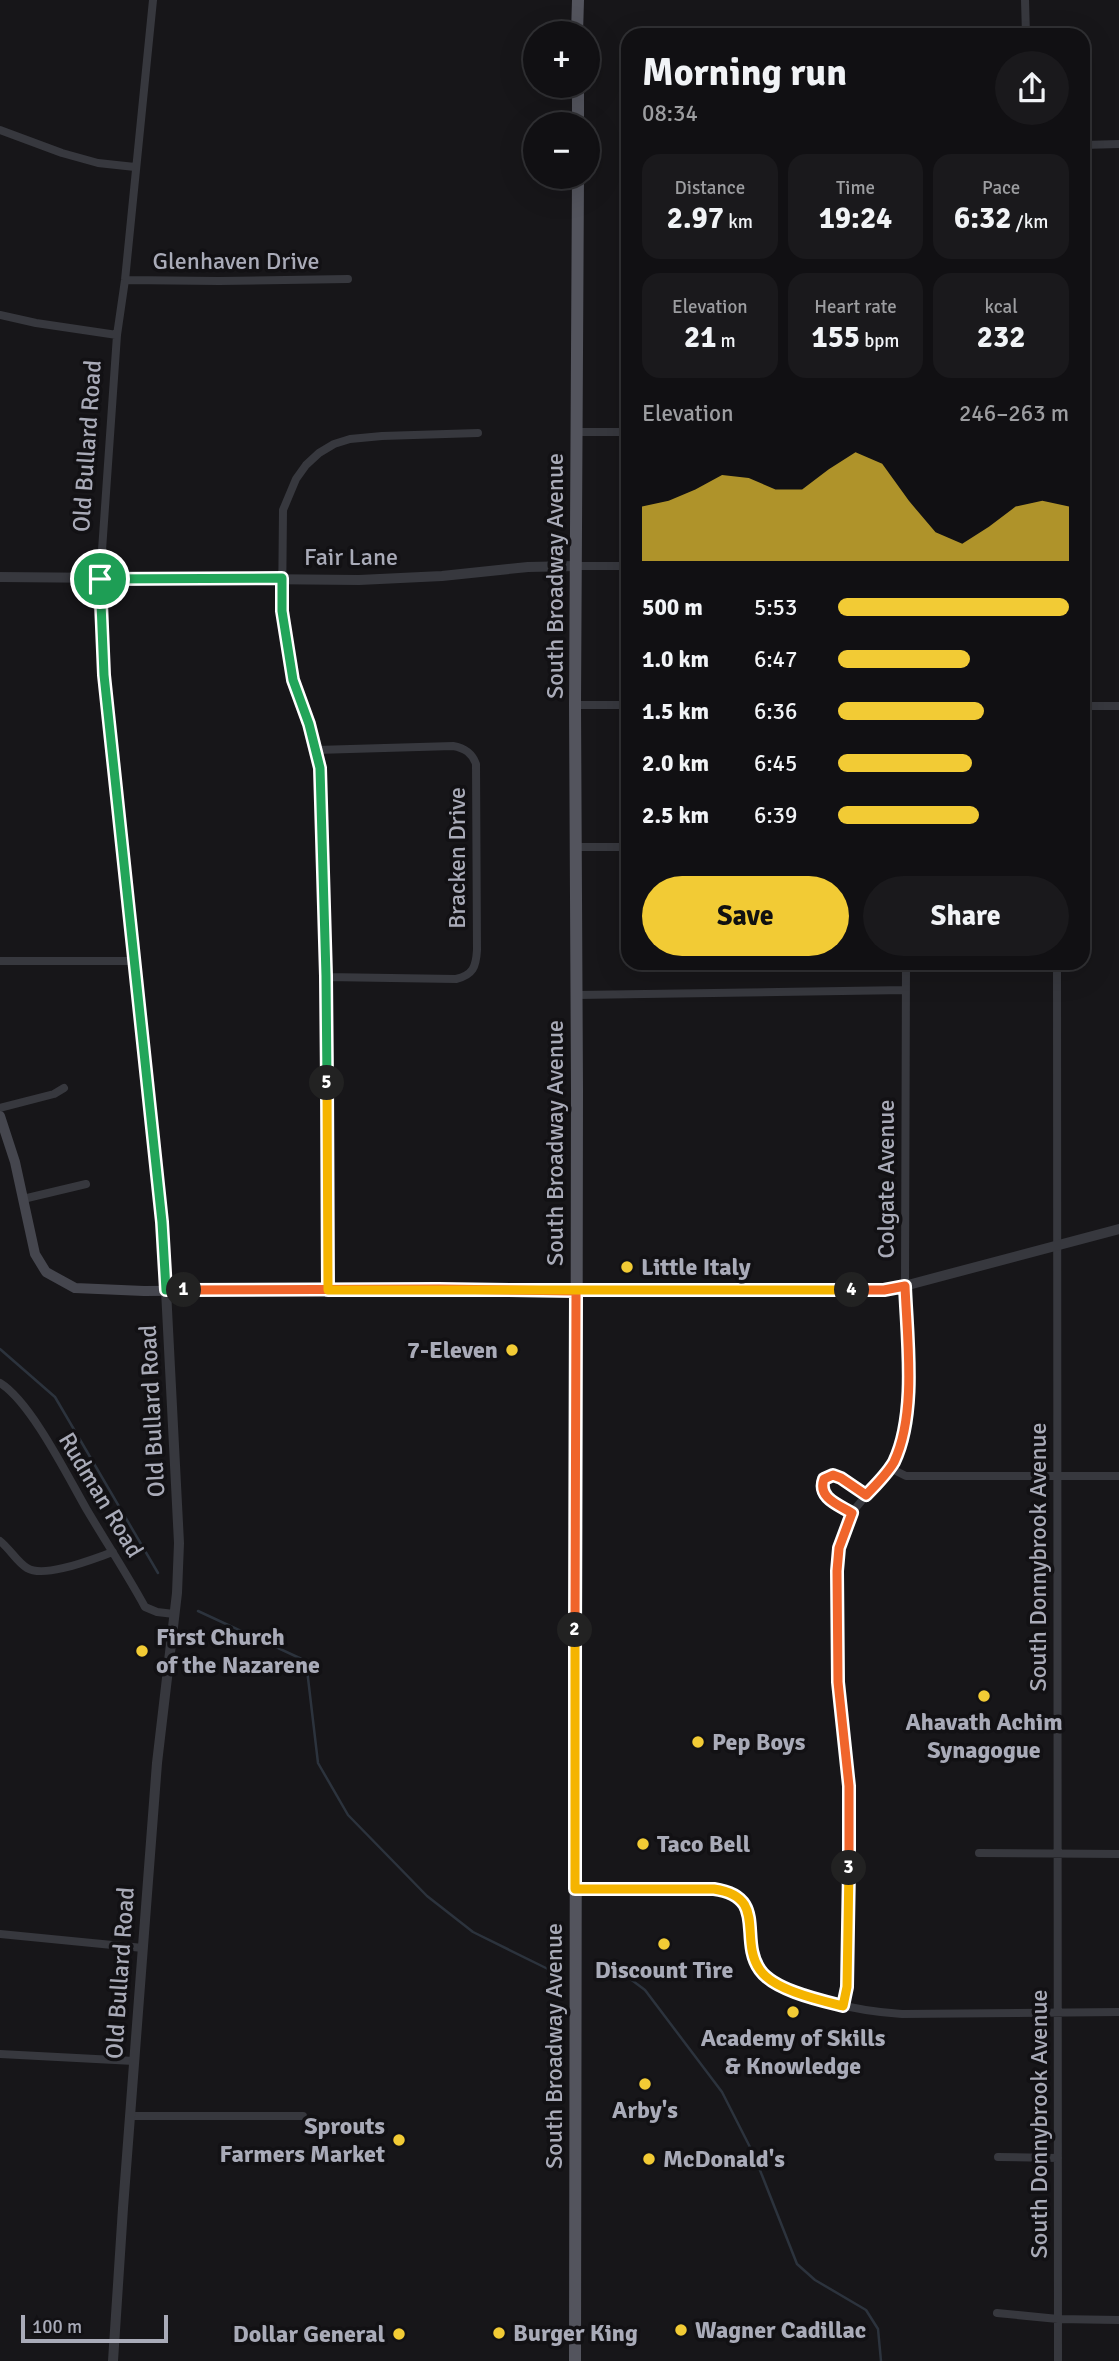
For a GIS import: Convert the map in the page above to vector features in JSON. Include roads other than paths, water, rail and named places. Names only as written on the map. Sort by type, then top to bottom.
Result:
[{"type":"main road","points":[[577,21],[578,0]]},
{"type":"main road","name":"South Broadway Avenue","points":[[575,2361],[575,705],[578,189]]},
{"type":"main road","points":[[0,1116],[35,1254],[46,1272],[75,1288],[576,1291]]},
{"type":"street","name":"Old Bullard Road","points":[[113,2361],[159,1744],[179,1544],[162,1222],[104,675],[100,579],[117,335],[153,0]]},
{"type":"street","points":[[1025,0],[1026,28]]},
{"type":"street","points":[[0,130],[98,163],[135,167]]},
{"type":"street","points":[[1090,145],[1119,145]]},
{"type":"street","name":"Glenhaven Drive","points":[[125,279],[348,279]]},
{"type":"street","points":[[0,315],[117,335]]},
{"type":"street","points":[[577,432],[621,432]]},
{"type":"street","points":[[328,1290],[326,976],[320,768],[293,680],[282,611],[284,510],[296,479],[319,453],[334,444],[350,439],[382,436],[478,433]]},
{"type":"street","points":[[576,566],[621,566]]},
{"type":"street","name":"Fair Lane","points":[[0,577],[359,580],[576,566]]},
{"type":"street","points":[[575,705],[621,705]]},
{"type":"street","points":[[1090,706],[1119,706]]},
{"type":"street","name":"Bracken Drive","points":[[316,750],[453,746],[470,753],[476,764],[477,963],[472,971],[456,979],[326,976]]},
{"type":"street","points":[[577,847],[621,847]]},
{"type":"street","points":[[0,961],[135,961]]},
{"type":"street","name":"Colgate Avenue","points":[[843,2006],[847,1987],[849,1796],[838,1682],[837,1571],[839,1548],[852,1513],[890,1468],[897,1453],[905,1417],[908,1376],[905,1286],[906,970]]},
{"type":"street","name":"South Donnybrook Avenue","points":[[1057,970],[1058,2361]]},
{"type":"street","points":[[577,995],[906,990]]},
{"type":"street","points":[[0,1108],[54,1094],[64,1087]]},
{"type":"street","points":[[23,1199],[86,1184]]},
{"type":"street","points":[[576,1291],[884,1290],[1119,1229]]},
{"type":"street","name":"Rudman Road","points":[[0,1383],[9,1388],[25,1408],[58,1457],[145,1606],[157,1612],[174,1614]]},
{"type":"street","points":[[890,1468],[906,1476],[1119,1476]]},
{"type":"street","points":[[852,1513],[825,1496],[822,1486],[824,1479],[837,1476],[866,1495]]},
{"type":"street","points":[[0,1542],[27,1568],[34,1570],[51,1570],[113,1552]]},
{"type":"street","points":[[979,1853],[1119,1854]]},
{"type":"street","points":[[575,1889],[714,1889],[734,1895],[743,1902],[749,1913],[754,1957],[763,1973],[783,1987],[843,2006],[877,2013],[902,2014],[1119,2012]]},
{"type":"street","points":[[0,1934],[143,1948]]},
{"type":"street","points":[[0,2054],[134,2061]]},
{"type":"street","points":[[130,2116],[303,2116]]},
{"type":"street","points":[[998,2157],[1058,2158]]},
{"type":"street","points":[[997,2313],[1058,2319],[1119,2320]]},
{"type":"waterway","points":[[0,1349],[55,1397],[158,1573]]},
{"type":"waterway","points":[[198,1611],[306,1661],[318,1763],[348,1815],[427,1896],[473,1932],[552,1971]]},
{"type":"waterway","points":[[598,1971],[625,1975],[645,1990],[722,2092],[754,2155],[797,2264],[815,2280],[866,2310],[878,2329],[881,2361]]},
{"type":"place","name":"Little Italy","points":[[627,1267]]},
{"type":"place","name":"7-Eleven","points":[[512,1350]]},
{"type":"place","name":"First Church of the Nazarene","points":[[142,1651]]},
{"type":"place","name":"Ahavath Achim Synagogue","points":[[984,1696]]},
{"type":"place","name":"Pep Boys","points":[[698,1742]]},
{"type":"place","name":"Taco Bell","points":[[643,1844]]},
{"type":"place","name":"Discount Tire","points":[[664,1944]]},
{"type":"place","name":"Academy of Skills & Knowledge","points":[[793,2012]]},
{"type":"place","name":"Arby's","points":[[645,2084]]},
{"type":"place","name":"Sprouts Farmers Market","points":[[399,2140]]},
{"type":"place","name":"McDonald's","points":[[649,2159]]},
{"type":"place","name":"Wagner Cadillac","points":[[681,2330]]},
{"type":"place","name":"Burger King","points":[[499,2333]]},
{"type":"place","name":"Dollar General","points":[[399,2334]]}]
